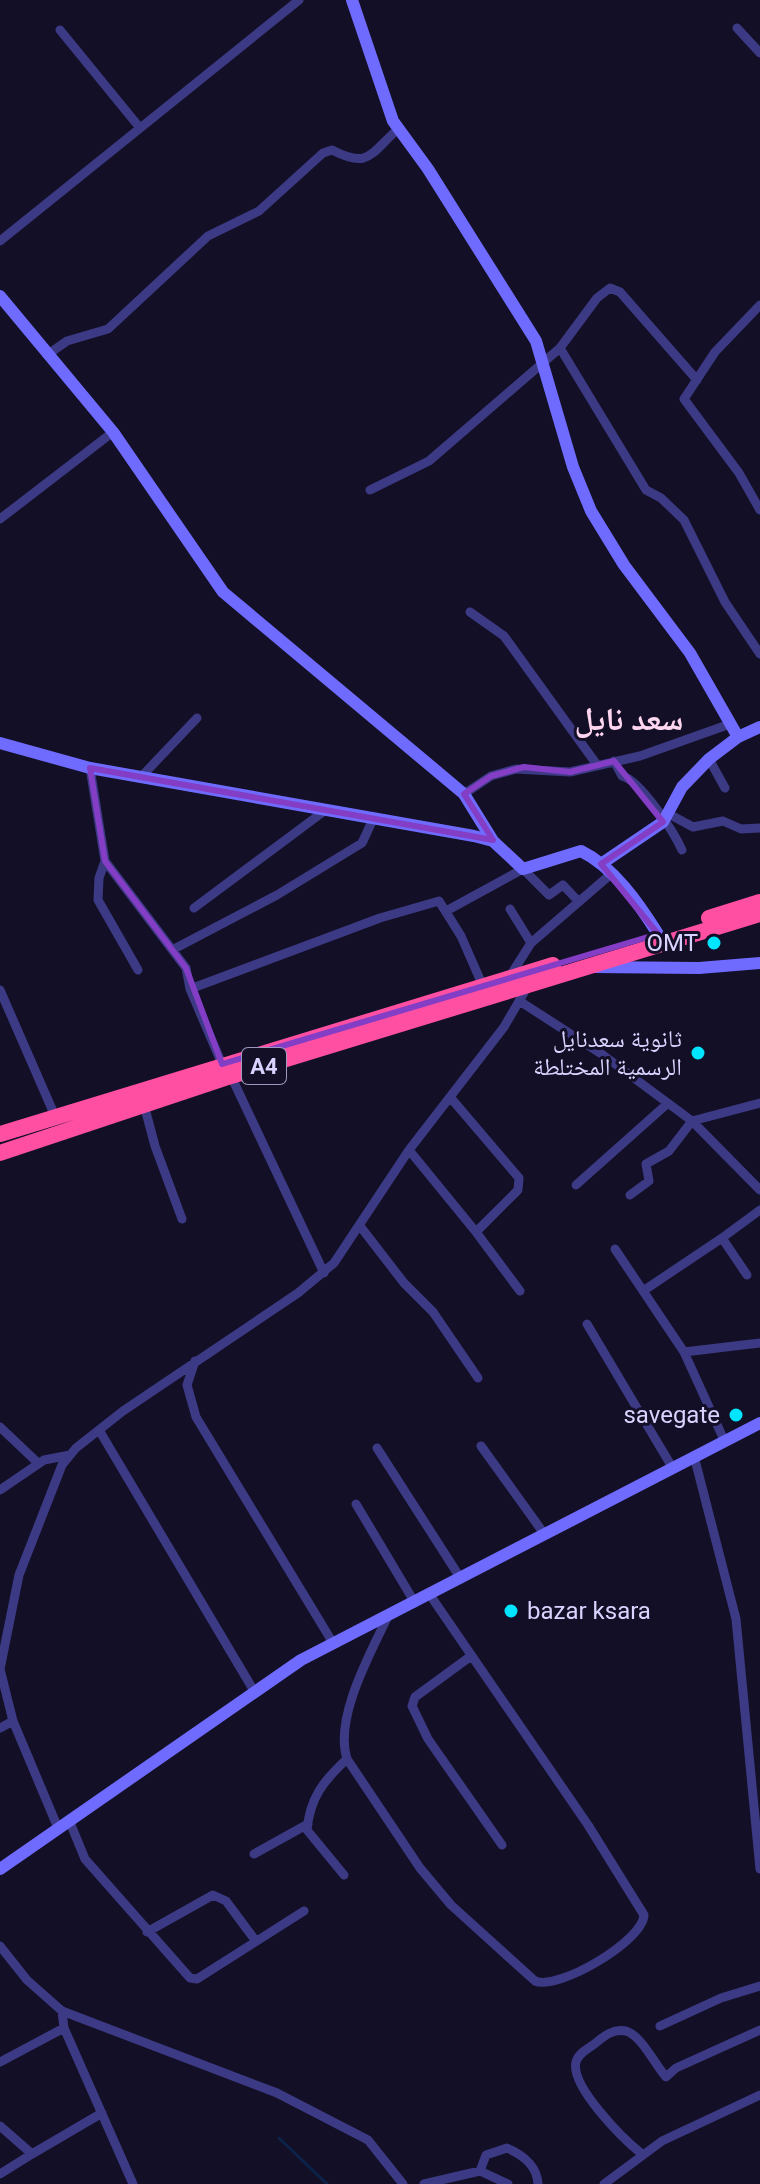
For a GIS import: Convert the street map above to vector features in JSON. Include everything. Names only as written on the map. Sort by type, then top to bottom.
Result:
[{"type":"highway","name":"A4","points":[[0,1134],[55,1116],[142,1096],[760,902]]},
{"type":"highway","name":"A4","points":[[226,1070],[482,984],[586,966],[760,914]]},
{"type":"highway","name":"A4","points":[[0,1153],[142,1096]]},
{"type":"street","points":[[0,241],[299,0]]},
{"type":"street","points":[[352,0],[387,108],[398,129],[428,169],[517,309],[545,361],[573,467],[591,511],[624,565],[690,653],[738,737]]},
{"type":"street","points":[[737,28],[760,53]]},
{"type":"street","points":[[60,30],[140,128]]},
{"type":"street","points":[[47,355],[67,341],[108,329],[208,236],[259,211],[323,153],[332,150],[350,160],[363,159],[398,129]]},
{"type":"street","points":[[370,490],[429,461],[560,348],[597,298],[610,288],[620,292],[697,380]]},
{"type":"street","points":[[0,296],[113,432],[201,563],[233,603],[464,794],[493,841],[549,895],[563,885],[579,902]]},
{"type":"street","points":[[760,305],[715,352],[684,395],[686,403],[734,466],[760,510]]},
{"type":"street","points":[[560,348],[646,490],[661,498],[684,520],[725,602],[760,654]]},
{"type":"street","points":[[0,519],[113,432]]},
{"type":"street","points":[[470,612],[504,636],[597,765]]},
{"type":"street","points":[[141,777],[197,718]]},
{"type":"street","points":[[464,794],[491,776],[516,769],[559,773],[654,751],[730,724]]},
{"type":"street","points":[[304,1911],[197,1979],[190,1978],[85,1859],[64,1824],[13,1721],[0,1669],[19,1575],[36,1525],[62,1465],[70,1455],[99,1430],[195,1361],[324,1273],[342,1255],[409,1150],[521,1002],[520,978],[531,943],[579,902],[606,869],[665,817],[682,787],[709,759],[738,737],[760,727]]},
{"type":"street","points":[[0,743],[90,768],[374,817],[493,841]]},
{"type":"street","points":[[709,759],[725,788]]},
{"type":"street","points":[[614,761],[622,776],[633,779],[665,817],[682,850]]},
{"type":"street","points":[[90,768],[105,861],[99,878],[98,900],[138,970]]},
{"type":"street","points":[[194,908],[327,809]]},
{"type":"street","points":[[174,949],[277,895],[362,843],[374,817]]},
{"type":"street","points":[[665,817],[693,827],[723,821],[741,829],[760,828]]},
{"type":"street","points":[[448,910],[523,869],[581,851],[606,869],[658,934]]},
{"type":"street","points":[[105,861],[186,968],[190,989],[226,1070],[324,1273]]},
{"type":"street","points":[[190,989],[380,918],[439,901],[448,910],[482,984]]},
{"type":"street","points":[[510,909],[531,943]]},
{"type":"street","points":[[586,966],[699,968],[760,963]]},
{"type":"street","points":[[0,990],[55,1116]]},
{"type":"street","points":[[521,1002],[603,1055],[692,1121],[760,1190]]},
{"type":"street","points":[[142,1096],[155,1146],[182,1219]]},
{"type":"street","points":[[450,1097],[520,1182],[518,1190],[476,1232]]},
{"type":"street","points":[[630,1195],[649,1181],[646,1164],[669,1151],[692,1121],[760,1103]]},
{"type":"street","points":[[576,1185],[667,1104]]},
{"type":"street","points":[[409,1150],[520,1291]]},
{"type":"street","points":[[643,1291],[760,1210]]},
{"type":"street","points":[[360,1226],[404,1283],[433,1312],[478,1378]]},
{"type":"street","points":[[722,1238],[747,1275]]},
{"type":"street","points":[[615,1249],[684,1352],[725,1442]]},
{"type":"street","points":[[587,1324],[672,1467]]},
{"type":"street","points":[[684,1352],[760,1343]]},
{"type":"street","points":[[195,1361],[187,1385],[196,1417],[333,1643]]},
{"type":"street","points":[[0,1869],[254,1691],[333,1643],[760,1423]]},
{"type":"street","points":[[0,1427],[38,1463]]},
{"type":"street","points":[[99,1430],[254,1691]]},
{"type":"street","points":[[481,1446],[545,1535]]},
{"type":"street","points":[[377,1448],[461,1579]]},
{"type":"street","points":[[0,1490],[38,1463],[70,1455]]},
{"type":"street","points":[[694,1456],[736,1619],[760,1869]]},
{"type":"street","points":[[356,1504],[415,1603]]},
{"type":"street","points":[[388,1616],[364,1669],[342,1734],[347,1759],[420,1868],[451,1905],[535,1981],[545,1984],[565,1978],[632,1937],[644,1921],[635,1898],[430,1595]]},
{"type":"street","points":[[471,1656],[415,1697],[412,1706],[428,1739],[502,1845]]},
{"type":"street","points":[[0,1728],[13,1721]]},
{"type":"street","points":[[344,1875],[307,1830],[309,1805],[333,1771],[347,1759]]},
{"type":"street","points":[[254,1854],[308,1824]]},
{"type":"street","points":[[147,1932],[213,1895],[226,1901],[255,1940]]},
{"type":"street","points":[[0,1946],[27,1980],[62,2011],[277,2093],[372,2143],[403,2184]]},
{"type":"street","points":[[660,2026],[721,1998],[760,1986]]},
{"type":"street","points":[[62,2011],[64,2028],[133,2184]]},
{"type":"street","points":[[0,2062],[64,2028]]},
{"type":"street","points":[[642,2154],[619,2135],[580,2088],[575,2064],[579,2055],[609,2032],[626,2031],[637,2039],[666,2077],[676,2068],[760,2030]]},
{"type":"street","points":[[604,2184],[642,2154],[760,2095]]},
{"type":"street","points":[[0,2174],[102,2113]]},
{"type":"street","points":[[0,2126],[32,2154]]},
{"type":"street","points":[[480,2171],[486,2155],[507,2148],[528,2161],[537,2173],[538,2184]]},
{"type":"street","points":[[424,2184],[480,2171],[508,2184]]},
{"type":"highlighted area","points":[[614,761],[663,822],[601,864],[658,934],[222,1064],[186,968],[105,861],[90,768],[493,840],[464,794],[491,776],[524,767],[570,772]]},
{"type":"waterway","points":[[279,2138],[327,2184]]},
{"type":"place","name":"OMT","points":[[714,943]]},
{"type":"place","name":"ثانوية سعدنايل الرسمية المختلطة","points":[[698,1053]]},
{"type":"place","name":"savegate","points":[[736,1415]]},
{"type":"place","name":"bazar ksara","points":[[511,1611]]},
{"type":"district","name":"سعد نايل","points":[[629,719]]}]
